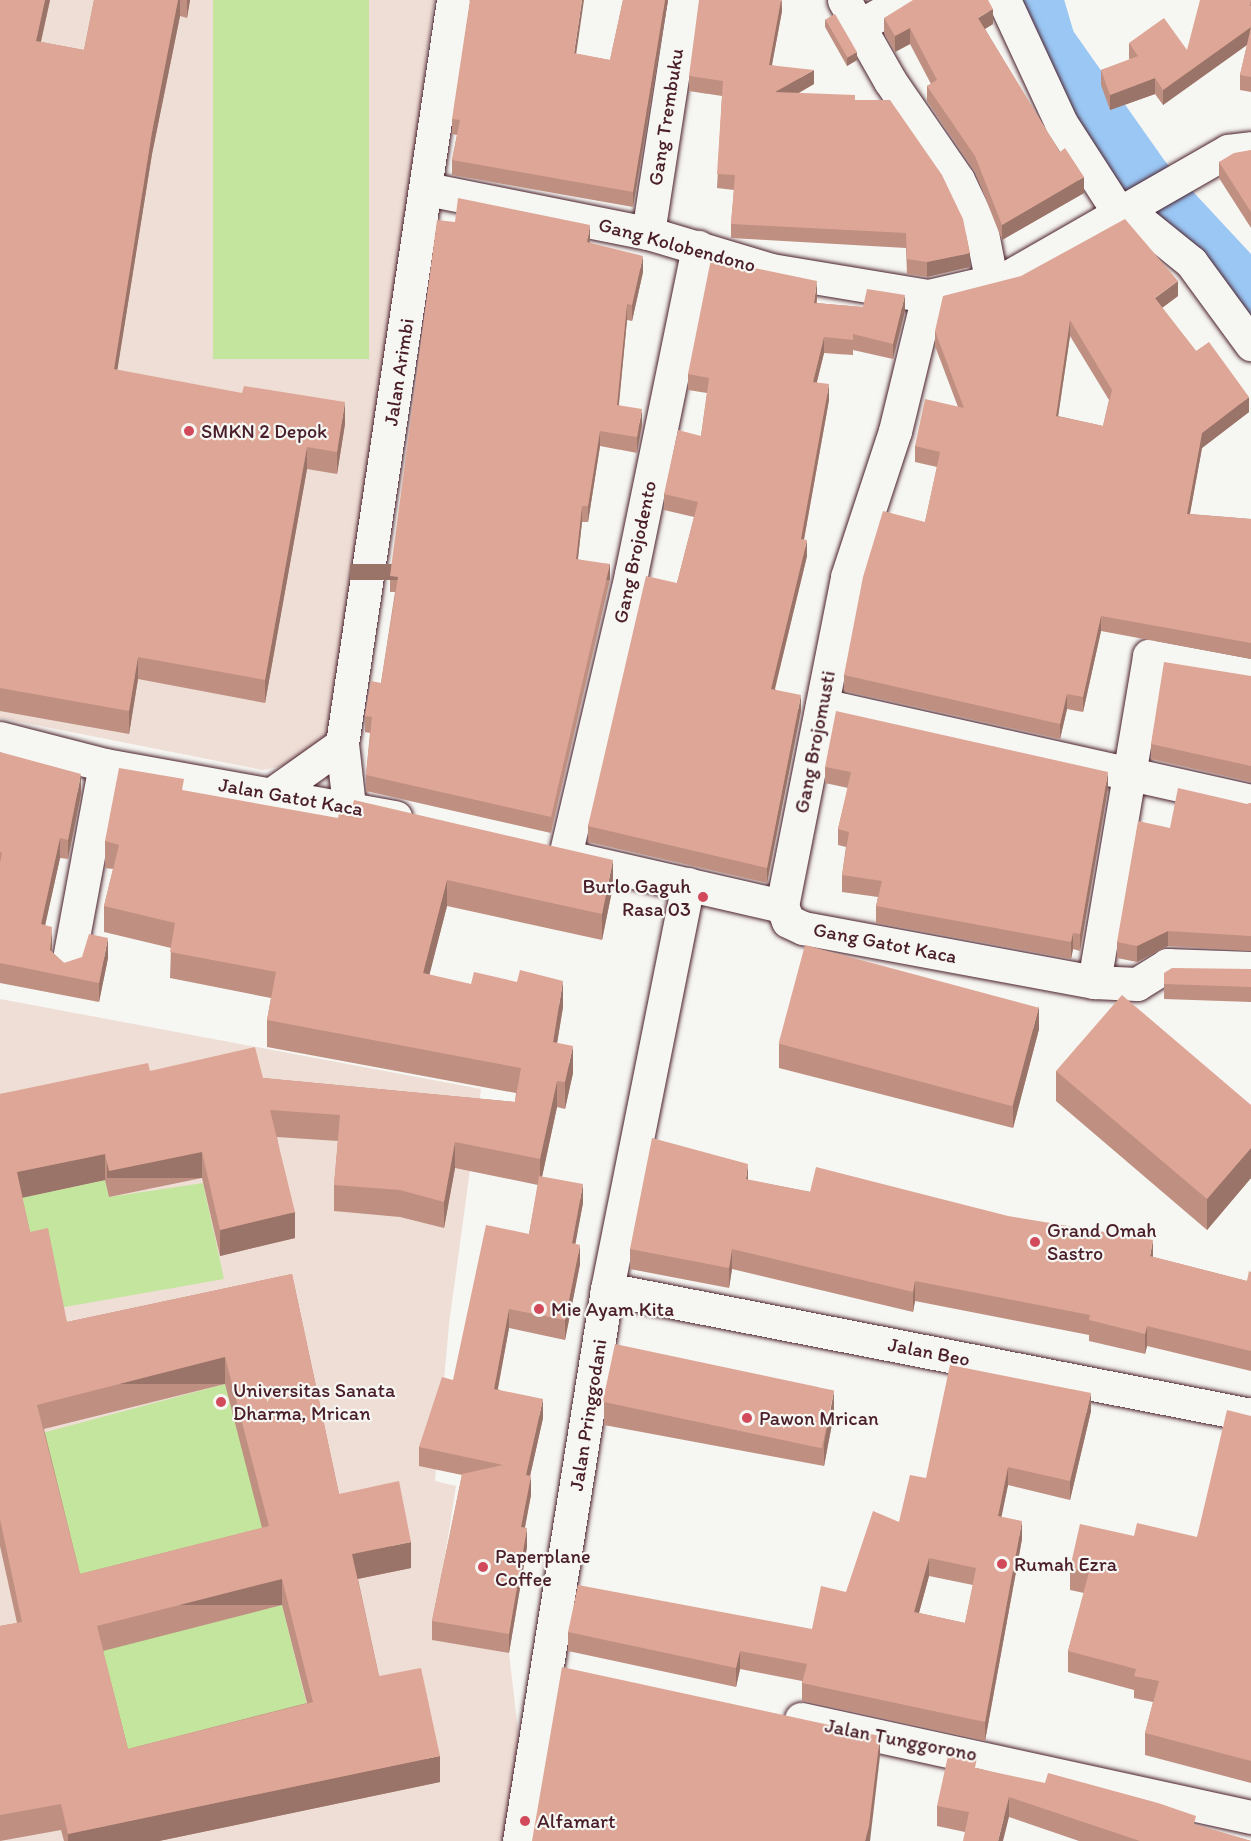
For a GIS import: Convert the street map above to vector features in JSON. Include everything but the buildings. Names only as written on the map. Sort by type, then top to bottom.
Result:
[{"type":"street","name":"Jalan Arimbi","points":[[349,806],[342,744],[427,189],[453,0]]},
{"type":"street","name":"Gang Trembuku","points":[[648,233],[684,0]]},
{"type":"street","points":[[906,0],[852,12],[890,81],[958,180],[981,228],[992,284]]},
{"type":"street","points":[[1004,0],[1061,123],[1125,214],[1191,262],[1251,344]]},
{"type":"street","points":[[928,296],[992,284],[1125,214],[1228,151],[1251,148]]},
{"type":"street","name":"Gang Kolobendono","points":[[427,189],[648,233],[771,270],[928,296]]},
{"type":"street","name":"Gang Brojodento","points":[[564,856],[632,574],[698,247]]},
{"type":"street","name":"Gang Brojomusti","points":[[782,906],[847,577],[895,431],[928,296]]},
{"type":"street","points":[[1094,982],[1149,656],[1251,675]]},
{"type":"street","points":[[822,705],[1251,801]]},
{"type":"street","name":"Jalan Gatot Kaca","points":[[0,738],[105,765],[349,806],[428,825]]},
{"type":"street","points":[[272,794],[342,744]]},
{"type":"street","points":[[68,964],[105,765]]},
{"type":"street","points":[[530,848],[782,906]]},
{"type":"street","name":"Jalan Pringgodani","points":[[519,1841],[562,1668],[607,1289],[688,884]]},
{"type":"street","name":"Gang Gatot Kaca","points":[[782,906],[788,921],[803,928],[1094,982],[1137,984],[1167,964],[1251,968]]},
{"type":"street","name":"Jalan Beo","points":[[607,1289],[1251,1415]]},
{"type":"street","name":"Jalan Tunggorono","points":[[768,1712],[1251,1817]]},
{"type":"shaded area","name":"SMKN 2 Depok","points":[[0,0],[434,0],[346,683],[333,735],[298,763],[263,770],[0,718]]},
{"type":"shaded area","name":"Universitas Sanata Dharma, Mrican","points":[[0,999],[481,1089],[449,1324],[435,1481],[456,1486],[432,1639],[509,1653],[520,1747],[506,1841],[0,1841]]},
{"type":"green space","points":[[213,0],[369,0],[369,359],[213,359]]},
{"type":"green space","points":[[105,1180],[109,1197],[203,1183],[224,1279],[59,1308],[30,1258],[17,1199]]},
{"type":"green space","points":[[225,1384],[270,1552],[83,1602],[38,1434]]},
{"type":"green space","points":[[282,1605],[313,1728],[127,1774],[97,1651]]},
{"type":"waterway","points":[[1035,0],[1048,44],[1144,180],[1251,295]]},
{"type":"place","name":"SMKN 2 Depok","points":[[189,431]]},
{"type":"place","name":"Burlo Gaguh Rasa 03","points":[[703,897]]},
{"type":"place","name":"Grand Omah Sastro","points":[[1035,1242]]},
{"type":"place","name":"Mie Ayam Kita","points":[[539,1309]]},
{"type":"place","name":"Universitas Sanata Dharma, Mrican","points":[[221,1402]]},
{"type":"place","name":"Pawon Mrican","points":[[747,1418]]},
{"type":"place","name":"Rumah Ezra","points":[[1002,1564]]},
{"type":"place","name":"Paperplane Coffee","points":[[483,1567]]},
{"type":"place","name":"Alfamart","points":[[525,1821]]}]
